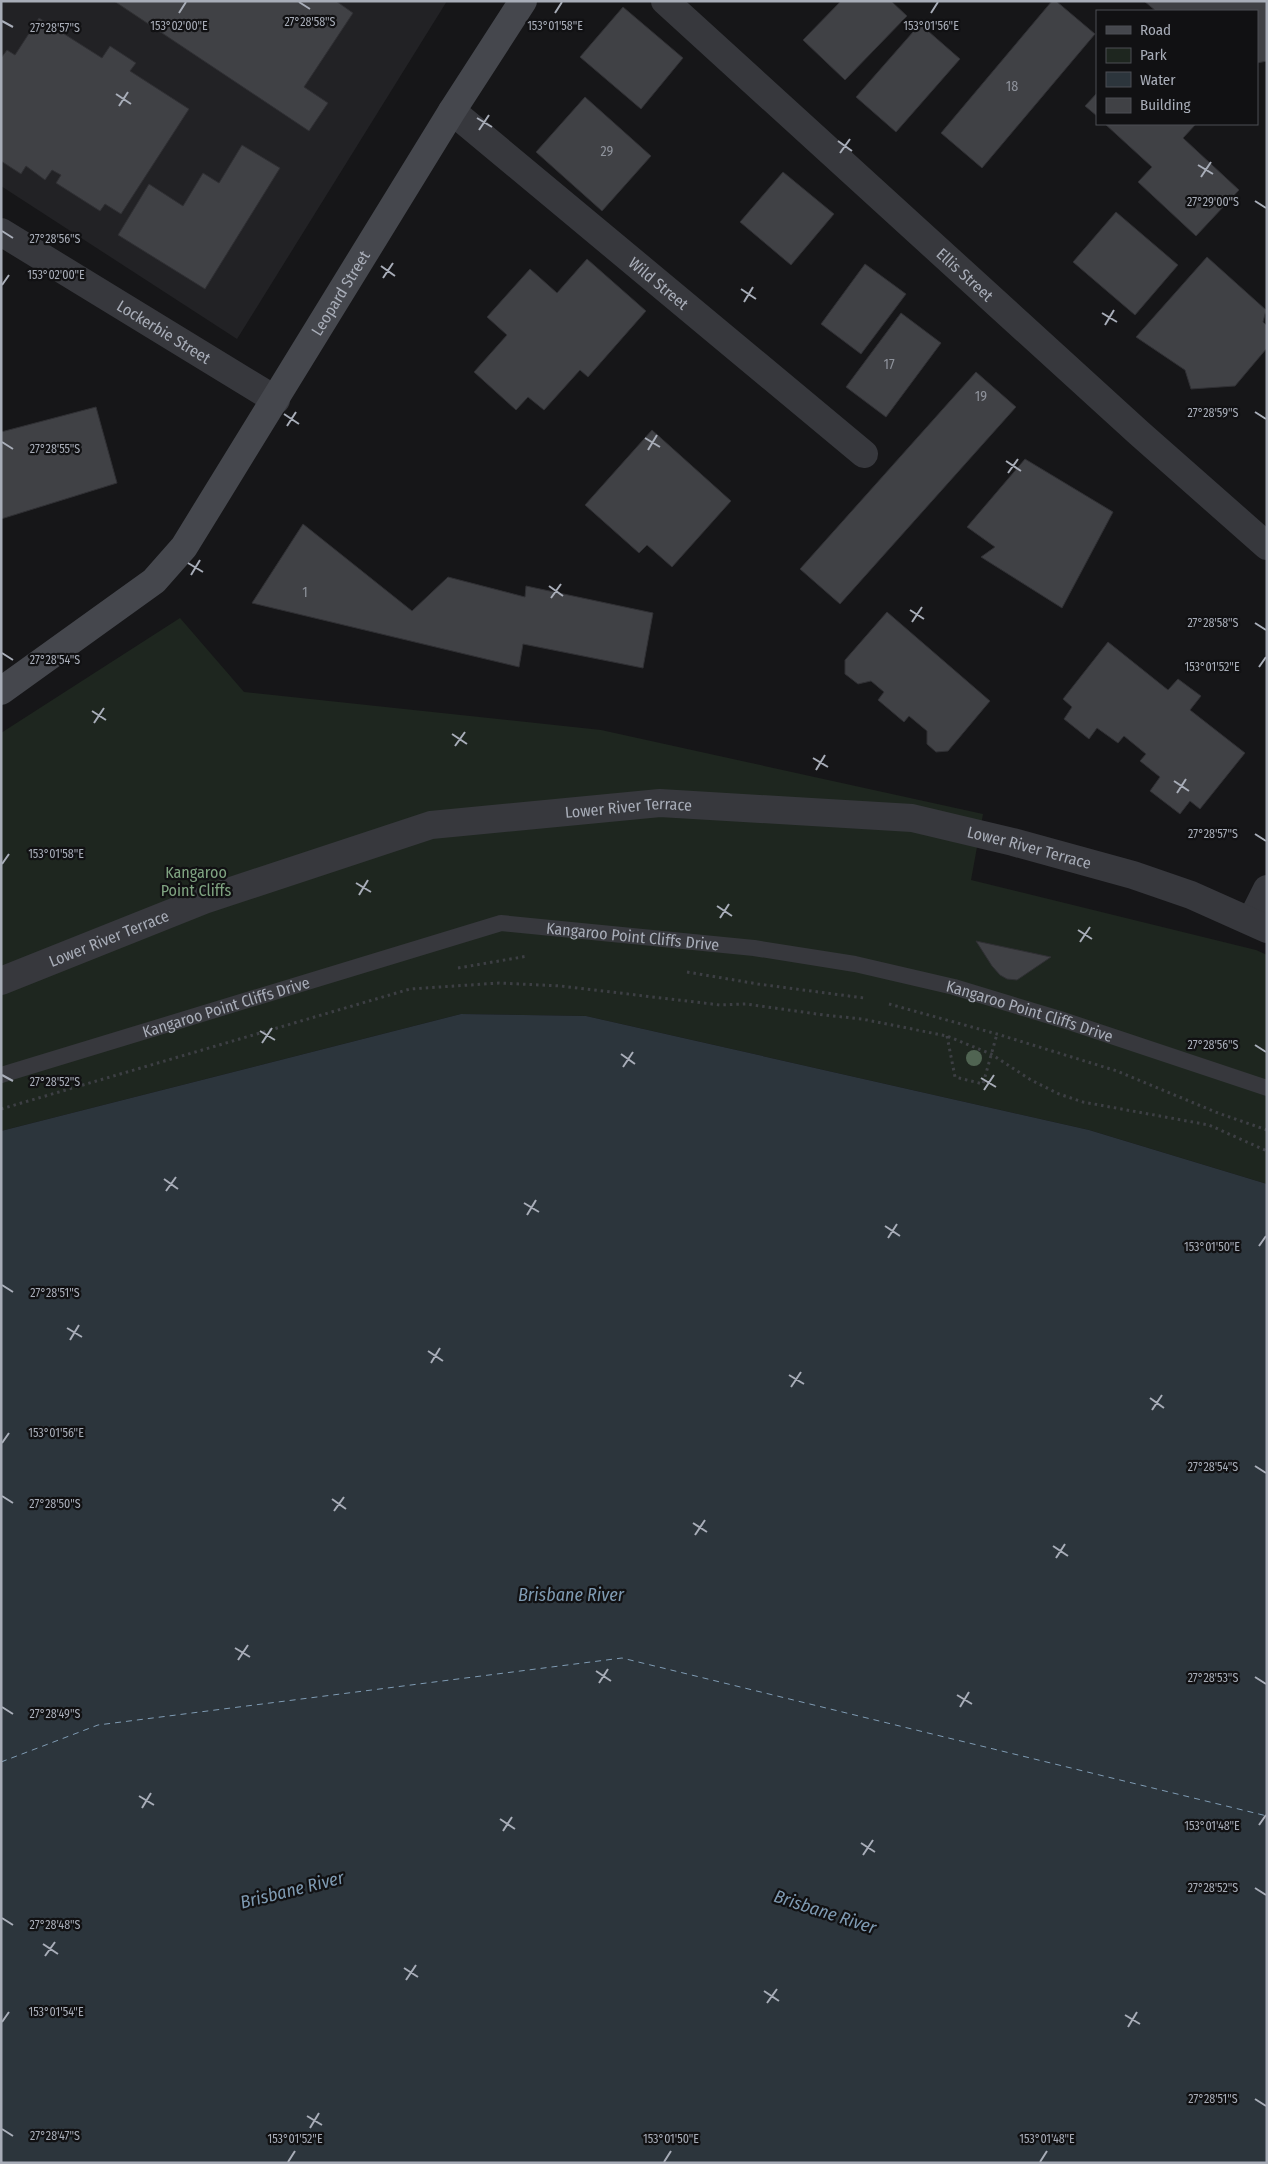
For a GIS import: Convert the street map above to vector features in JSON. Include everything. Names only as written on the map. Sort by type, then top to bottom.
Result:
[{"type":"main road","name":"Leopard Street","points":[[1,691],[154,581],[184,547],[452,111],[523,1]]},
{"type":"street","name":"Ellis Street","points":[[665,1],[1139,433],[1267,546]]},
{"type":"street","name":"Wild Street","points":[[452,111],[864,454]]},
{"type":"street","name":"Lockerbie Street","points":[[1,232],[276,400]]},
{"type":"street","name":"Lower River Terrace","points":[[1,981],[204,900],[431,825],[660,802],[912,818],[1013,842],[1133,874],[1191,895],[1259,925]]},
{"type":"street","points":[[1259,925],[1267,889]]},
{"type":"lane","name":"Kangaroo Point Cliffs Drive","points":[[1,1075],[501,923],[754,948],[855,964],[954,988],[1038,1012],[1267,1088]]},
{"type":"path","points":[[457,968],[531,955]]},
{"type":"path","points":[[682,972],[870,998]]},
{"type":"path","points":[[1,1109],[410,989],[499,983],[562,986],[720,1005],[746,1004],[862,1019],[947,1036],[991,1054],[1032,1080],[1059,1094],[1083,1102],[1209,1125],[1267,1151]]},
{"type":"path","points":[[888,1004],[997,1034],[1117,1071],[1218,1114],[1267,1130]]},
{"type":"path","points":[[947,1036],[955,1077],[983,1084],[991,1054]]},
{"type":"shaded area","points":[[1,1],[447,1],[237,339],[1,186]]},
{"type":"green space","name":"Kangaroo Point Cliffs","points":[[180,618],[244,692],[601,730],[983,814],[971,880],[1256,950],[1267,955],[1267,1184],[1089,1130],[586,1016],[461,1014],[1,1131],[1,733]]},
{"type":"water","name":"Brisbane River","points":[[461,1014],[586,1016],[1089,1130],[1267,1184],[1267,2163],[1,2163],[1,1131]]},
{"type":"building","points":[[114,1],[336,1],[353,13],[304,87],[328,103],[309,131]]},
{"type":"building","points":[[841,1],[891,1],[907,16],[845,80],[803,40]]},
{"type":"building","points":[[1052,1],[1056,1],[1095,34],[982,168],[941,133]]},
{"type":"building","points":[[1144,1],[1267,1],[1267,61],[1258,63],[1258,10],[1155,10]]},
{"type":"building","points":[[623,7],[683,58],[641,109],[580,57]]},
{"type":"building","points":[[39,18],[102,58],[110,46],[136,63],[130,71],[189,109],[121,214],[105,204],[100,211],[56,183],[61,175],[52,170],[45,180],[26,166],[21,174],[1,161],[1,58],[7,50],[15,55]]},
{"type":"building","points":[[920,24],[960,59],[896,132],[856,97]]},
{"type":"building","points":[[1096,94],[1096,115],[1085,106]]},
{"type":"building","points":[[585,97],[651,156],[602,211],[536,152]]},
{"type":"building","points":[[1106,125],[1195,125],[1183,138],[1239,190],[1196,236],[1138,182],[1152,167]]},
{"type":"building","points":[[242,145],[280,168],[205,289],[118,235],[149,184],[183,206],[203,173],[219,183]]},
{"type":"building","points":[[783,172],[834,214],[791,265],[740,222]]},
{"type":"building","points":[[1116,212],[1178,265],[1135,315],[1073,262]]},
{"type":"building","points":[[1207,257],[1266,310],[1263,322],[1267,326],[1267,348],[1235,386],[1191,389],[1185,370],[1136,337]]},
{"type":"building","points":[[587,259],[646,311],[588,377],[580,370],[544,410],[528,397],[516,410],[474,372],[507,335],[487,317],[530,269],[557,293]]},
{"type":"building","points":[[865,264],[906,294],[861,354],[821,324]]},
{"type":"building","points":[[901,313],[941,343],[886,417],[846,387]]},
{"type":"building","points":[[976,372],[1016,407],[840,604],[800,569]]},
{"type":"building","points":[[96,407],[117,483],[1,519],[1,432]]},
{"type":"building","points":[[652,430],[731,501],[672,567],[647,545],[639,553],[585,505]]},
{"type":"building","points":[[1025,459],[1113,512],[1062,608],[981,557],[995,547],[967,527]]},
{"type":"building","points":[[303,524],[412,611],[448,577],[525,597],[526,586],[653,613],[643,668],[523,644],[519,667],[252,603]]},
{"type":"building","points":[[887,612],[990,701],[948,751],[936,752],[927,744],[927,731],[909,716],[904,722],[878,700],[884,692],[871,681],[858,684],[845,674],[845,660]]},
{"type":"building","points":[[1108,642],[1168,690],[1178,679],[1201,696],[1190,710],[1245,753],[1200,809],[1190,801],[1180,814],[1150,791],[1160,777],[1140,761],[1146,754],[1124,736],[1118,743],[1097,728],[1089,739],[1064,719],[1072,707],[1063,699]]},
{"type":"building","points":[[976,941],[1051,957],[1017,980],[1007,979],[1000,975],[992,966]]},
{"type":"ferry route","points":[[1,1762],[98,1725],[622,1658],[1267,1816]]}]
